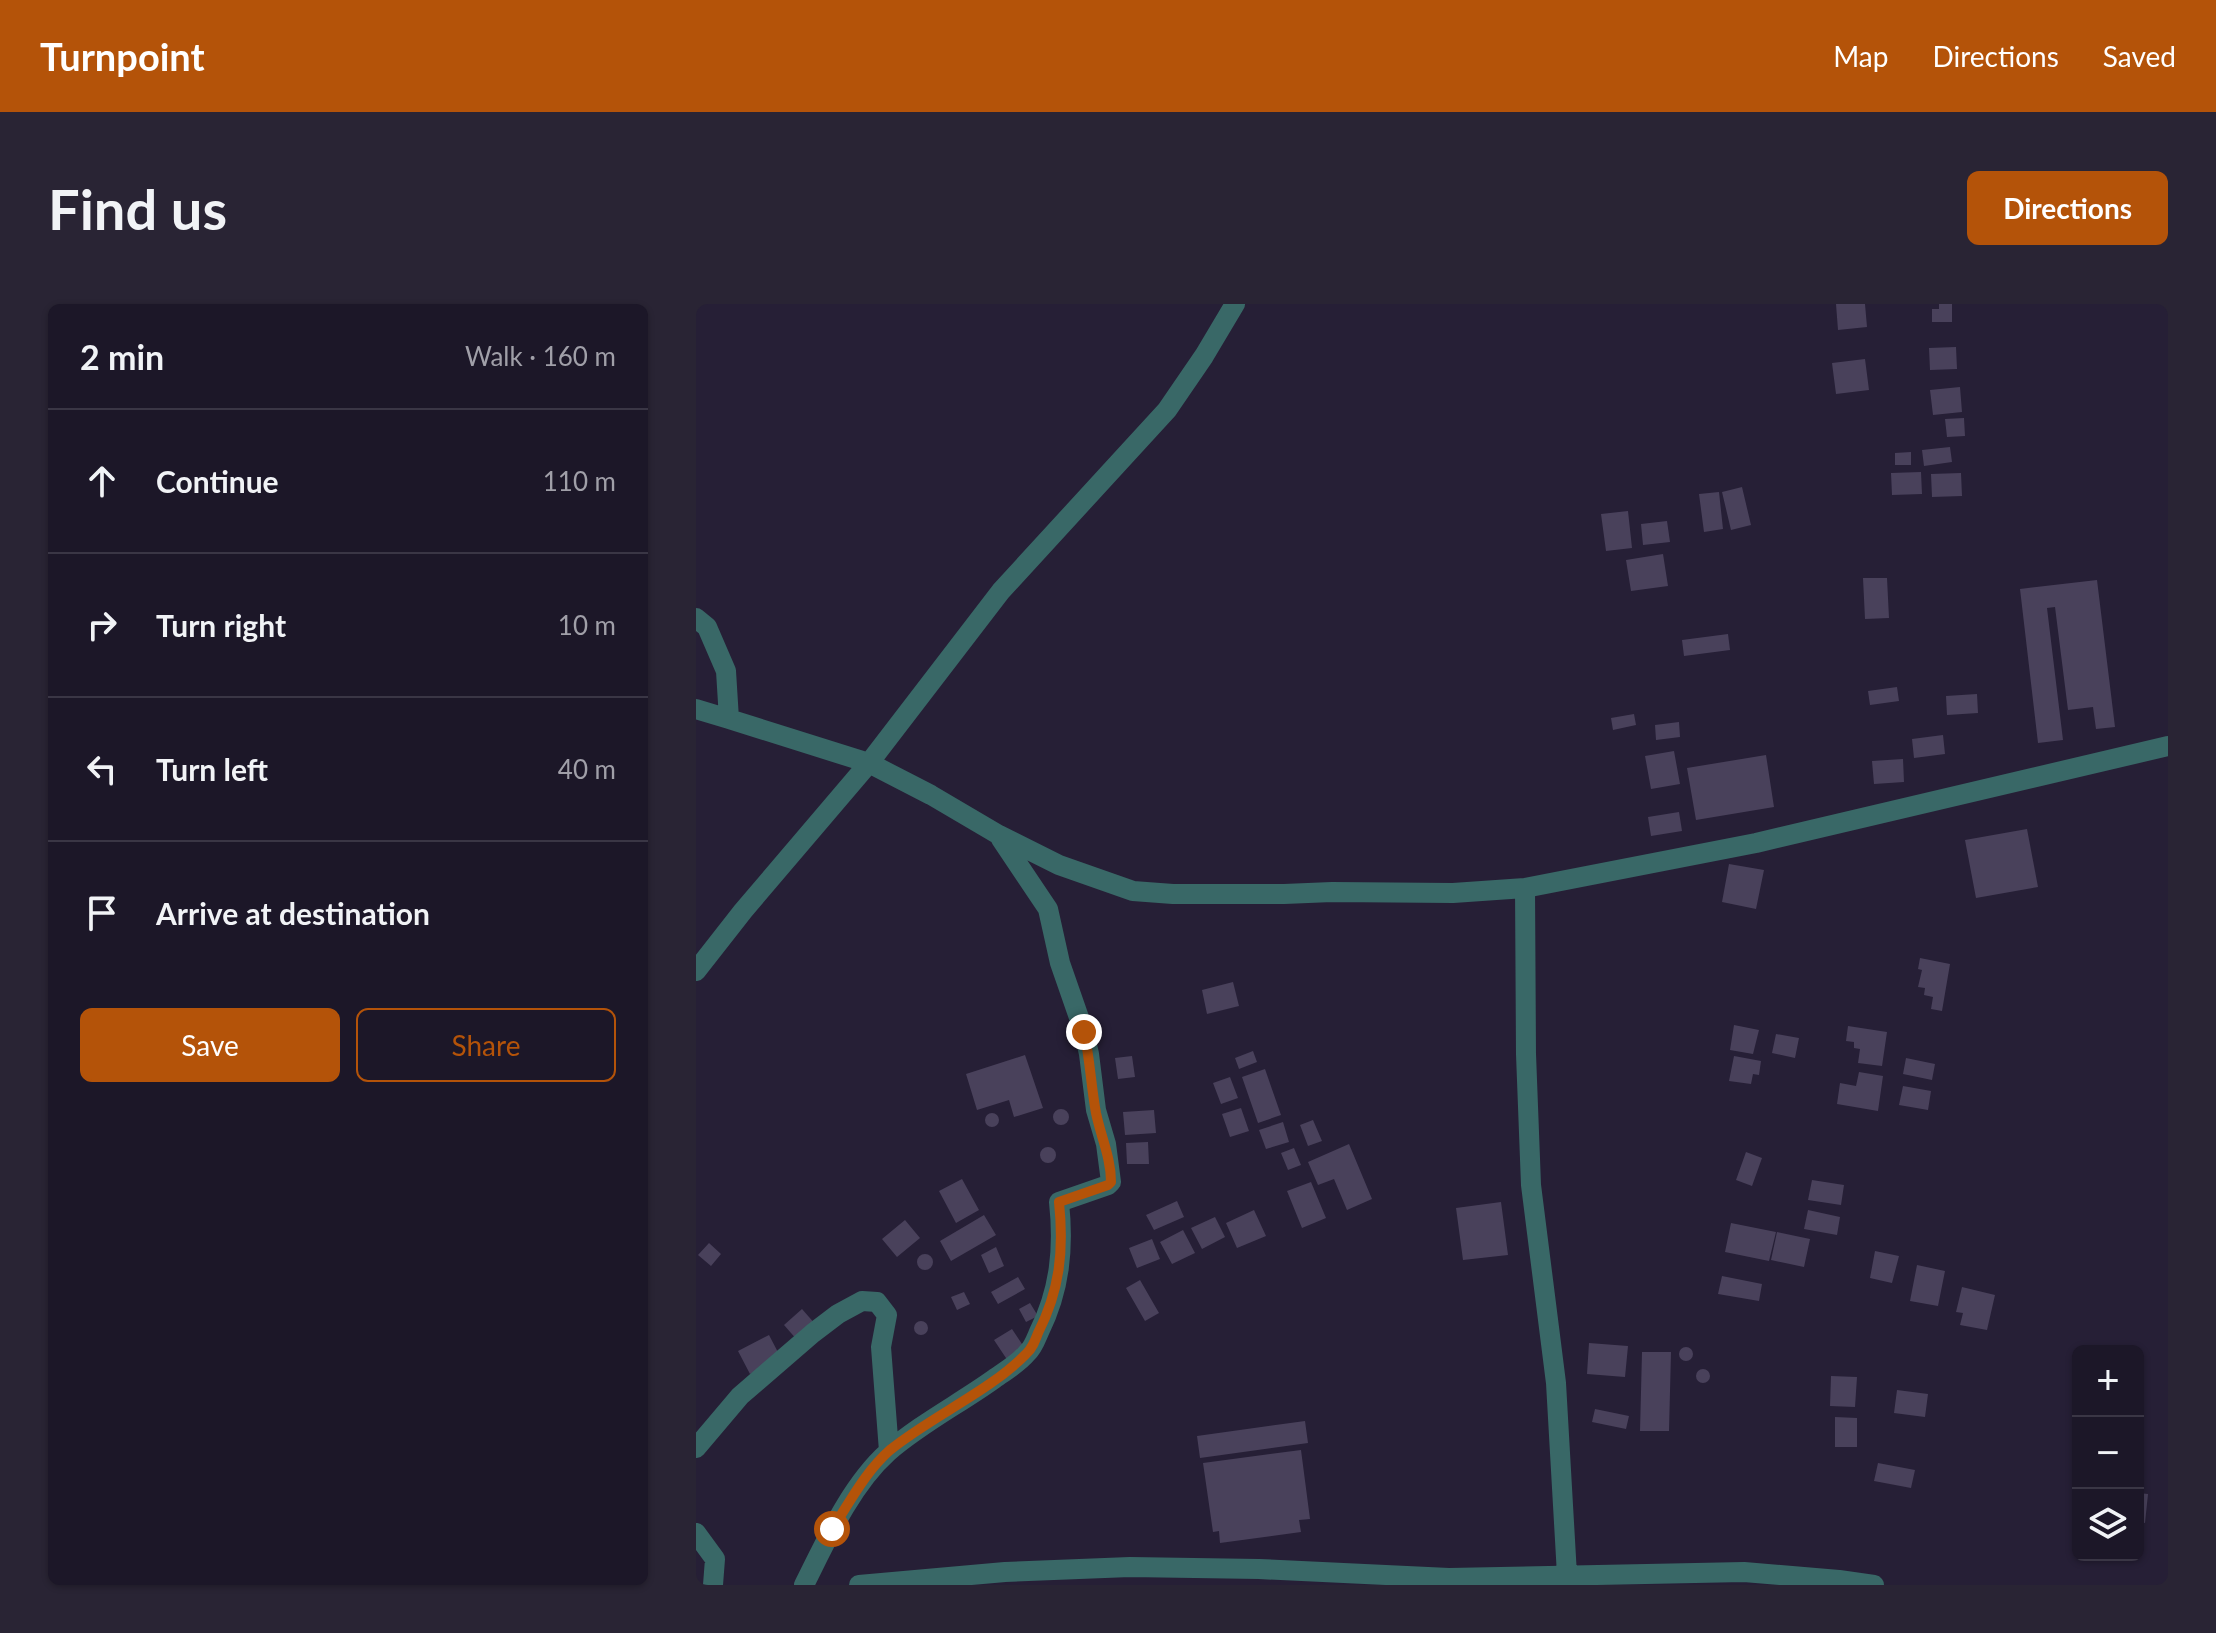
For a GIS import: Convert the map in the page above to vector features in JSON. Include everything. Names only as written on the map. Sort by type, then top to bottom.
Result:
[{"type":"street","points":[[696,971],[869,763],[1001,591],[1167,410],[1235,304]]},
{"type":"street","points":[[696,618],[707,627],[726,671],[729,719]]},
{"type":"street","points":[[696,709],[869,763],[1059,865],[1133,891],[1173,894],[1453,893],[1525,888],[1756,843],[2168,746]]},
{"type":"street","points":[[804,1585],[832,1529],[870,1470],[889,1451],[981,1389],[1029,1352],[1049,1312],[1060,1270],[1062,1231],[1059,1202],[1111,1182],[1106,1144],[1096,1110],[1089,1054],[1060,963],[1051,917],[999,835]]},
{"type":"street","points":[[1525,888],[1531,1185],[1556,1383],[1567,1575]]},
{"type":"street","points":[[696,1448],[740,1396],[830,1320],[862,1301],[877,1302],[887,1315],[881,1347],[889,1451]]},
{"type":"street","points":[[696,1533],[715,1559],[713,1585]]},
{"type":"street","points":[[859,1585],[1005,1572],[1130,1567],[1259,1569],[1449,1578],[1744,1572],[1874,1585]]},
{"type":"building","points":[[1836,304],[1865,304],[1867,327],[1838,330]]},
{"type":"building","points":[[1939,304],[1952,304],[1952,322],[1932,322],[1932,309],[1939,309]]},
{"type":"building","points":[[1956,347],[1957,369],[1930,370],[1929,348]]},
{"type":"building","points":[[1865,359],[1869,390],[1836,394],[1832,363]]},
{"type":"building","points":[[1960,387],[1962,412],[1933,415],[1930,390]]},
{"type":"building","points":[[1964,418],[1965,436],[1947,437],[1945,419]]},
{"type":"building","points":[[1950,447],[1952,462],[1924,466],[1922,450]]},
{"type":"building","points":[[1911,452],[1911,465],[1895,465],[1895,453]]},
{"type":"building","points":[[1921,472],[1922,494],[1892,495],[1891,473]]},
{"type":"building","points":[[1961,473],[1962,496],[1932,497],[1931,474]]},
{"type":"building","points":[[1742,487],[1751,525],[1731,530],[1722,492]]},
{"type":"building","points":[[1719,492],[1723,529],[1704,532],[1699,494]]},
{"type":"building","points":[[1628,511],[1632,548],[1606,551],[1601,514]]},
{"type":"building","points":[[1667,521],[1670,542],[1643,545],[1641,524]]},
{"type":"building","points":[[1663,554],[1668,586],[1631,591],[1626,560]]},
{"type":"building","points":[[1863,578],[1887,578],[1889,618],[1865,619]]},
{"type":"building","points":[[2097,580],[2115,727],[2096,729],[2093,707],[2068,710],[2055,607],[2047,608],[2063,740],[2038,743],[2020,589]]},
{"type":"building","points":[[1728,634],[1730,650],[1684,656],[1682,640]]},
{"type":"building","points":[[1897,687],[1899,701],[1870,705],[1868,691]]},
{"type":"building","points":[[1977,694],[1978,713],[1947,715],[1946,696]]},
{"type":"building","points":[[1634,714],[1636,725],[1613,730],[1611,718]]},
{"type":"building","points":[[1679,722],[1680,737],[1656,740],[1655,725]]},
{"type":"building","points":[[1943,735],[1945,754],[1914,758],[1912,739]]},
{"type":"building","points":[[1674,751],[1680,784],[1651,789],[1645,756]]},
{"type":"building","points":[[1766,755],[1774,807],[1696,820],[1687,768]]},
{"type":"building","points":[[1903,759],[1904,782],[1874,784],[1872,761]]},
{"type":"building","points":[[1679,812],[1682,831],[1651,836],[1648,817]]},
{"type":"building","points":[[2027,829],[2038,887],[1976,898],[1965,840]]},
{"type":"building","points":[[1729,864],[1764,870],[1756,909],[1722,902]]},
{"type":"building","points":[[1920,958],[1950,964],[1942,1011],[1931,1009],[1933,997],[1924,995],[1925,988],[1918,987],[1922,970],[1918,969]]},
{"type":"building","points":[[1233,982],[1239,1006],[1207,1014],[1202,990]]},
{"type":"building","points":[[1734,1025],[1759,1030],[1753,1054],[1730,1050]]},
{"type":"building","points":[[1848,1026],[1887,1032],[1882,1066],[1858,1063],[1860,1049],[1854,1048],[1854,1042],[1846,1041]]},
{"type":"building","points":[[1776,1034],[1799,1038],[1795,1058],[1772,1053]]},
{"type":"building","points":[[1253,1051],[1257,1062],[1239,1069],[1235,1058]]},
{"type":"building","points":[[1025,1055],[1043,1108],[1014,1117],[1009,1100],[977,1110],[966,1074]]},
{"type":"building","points":[[1132,1056],[1135,1077],[1118,1079],[1115,1058]]},
{"type":"building","points":[[1734,1056],[1761,1061],[1759,1075],[1753,1074],[1751,1084],[1729,1081]]},
{"type":"building","points":[[1906,1058],[1935,1064],[1932,1080],[1903,1074]]},
{"type":"building","points":[[1265,1069],[1281,1115],[1258,1123],[1242,1077]]},
{"type":"building","points":[[1859,1072],[1883,1076],[1878,1111],[1837,1104],[1840,1083],[1856,1086]]},
{"type":"building","points":[[1230,1077],[1238,1098],[1221,1104],[1213,1083]]},
{"type":"building","points":[[1903,1086],[1931,1091],[1928,1110],[1899,1105]]},
{"type":"building","points":[[1241,1108],[1249,1131],[1230,1137],[1222,1114]]},
{"type":"building","points":[[1061,1109],[1067,1111],[1067,1123],[1061,1125],[1055,1123],[1053,1117],[1055,1111]]},
{"type":"building","points":[[1154,1110],[1156,1133],[1125,1135],[1123,1112]]},
{"type":"building","points":[[992,1113],[999,1120],[992,1127],[985,1120]]},
{"type":"building","points":[[1313,1120],[1322,1141],[1308,1146],[1300,1125]]},
{"type":"building","points":[[1283,1122],[1289,1142],[1266,1149],[1259,1130]]},
{"type":"building","points":[[1148,1142],[1149,1164],[1127,1164],[1126,1143]]},
{"type":"building","points":[[1349,1144],[1372,1199],[1347,1210],[1334,1179],[1318,1185],[1308,1162]]},
{"type":"building","points":[[1048,1147],[1054,1149],[1054,1161],[1048,1163],[1042,1161],[1040,1155],[1042,1149]]},
{"type":"building","points":[[1294,1148],[1301,1165],[1288,1170],[1281,1153]]},
{"type":"building","points":[[1746,1152],[1762,1158],[1752,1186],[1736,1180]]},
{"type":"building","points":[[962,1179],[979,1210],[956,1223],[939,1191]]},
{"type":"building","points":[[1812,1180],[1844,1185],[1841,1205],[1808,1200]]},
{"type":"building","points":[[1311,1182],[1326,1218],[1302,1228],[1287,1191]]},
{"type":"building","points":[[1177,1201],[1184,1217],[1154,1230],[1146,1215]]},
{"type":"building","points":[[1501,1202],[1508,1255],[1463,1260],[1456,1208]]},
{"type":"building","points":[[1254,1210],[1266,1236],[1237,1248],[1226,1223]]},
{"type":"building","points":[[1808,1210],[1840,1217],[1837,1235],[1804,1229]]},
{"type":"building","points":[[984,1215],[996,1235],[951,1261],[940,1241]]},
{"type":"building","points":[[1215,1217],[1225,1237],[1202,1249],[1191,1228]]},
{"type":"building","points":[[905,1220],[920,1238],[897,1257],[882,1239]]},
{"type":"building","points":[[1731,1223],[1776,1232],[1769,1261],[1725,1252]]},
{"type":"building","points":[[1183,1230],[1195,1253],[1172,1264],[1160,1242]]},
{"type":"building","points":[[1777,1232],[1810,1239],[1804,1267],[1771,1260]]},
{"type":"building","points":[[1152,1239],[1160,1259],[1137,1268],[1129,1248]]},
{"type":"building","points":[[709,1243],[721,1254],[711,1266],[698,1255]]},
{"type":"building","points":[[996,1247],[1004,1266],[989,1273],[981,1255]]},
{"type":"building","points":[[1875,1251],[1899,1256],[1892,1283],[1870,1278]]},
{"type":"building","points":[[925,1254],[933,1262],[925,1270],[917,1262]]},
{"type":"building","points":[[1917,1265],[1945,1271],[1938,1306],[1910,1301]]},
{"type":"building","points":[[1722,1276],[1762,1284],[1759,1301],[1718,1294]]},
{"type":"building","points":[[1018,1277],[1025,1289],[998,1304],[991,1292]]},
{"type":"building","points":[[1140,1280],[1159,1313],[1145,1321],[1126,1288]]},
{"type":"building","points":[[1962,1287],[1995,1295],[1987,1330],[1960,1325],[1963,1313],[1956,1312]]},
{"type":"building","points":[[964,1292],[970,1304],[957,1310],[951,1297]]},
{"type":"building","points":[[1030,1303],[1038,1316],[1026,1322],[1019,1309]]},
{"type":"building","points":[[802,1309],[816,1325],[798,1341],[784,1325]]},
{"type":"building","points":[[921,1321],[928,1328],[921,1335],[914,1328]]},
{"type":"building","points":[[1012,1329],[1026,1350],[1008,1361],[994,1340]]},
{"type":"building","points":[[769,1335],[781,1358],[750,1374],[738,1351]]},
{"type":"building","points":[[1589,1343],[1628,1346],[1625,1377],[1587,1374]]},
{"type":"building","points":[[1686,1347],[1693,1354],[1686,1361],[1679,1354]]},
{"type":"building","points":[[1642,1352],[1671,1352],[1669,1431],[1640,1431]]},
{"type":"building","points":[[1703,1369],[1710,1376],[1703,1383],[1696,1376]]},
{"type":"building","points":[[1831,1376],[1857,1377],[1855,1407],[1830,1406]]},
{"type":"building","points":[[1897,1390],[1928,1394],[1925,1417],[1894,1413]]},
{"type":"building","points":[[1595,1409],[1629,1416],[1626,1429],[1592,1422]]},
{"type":"building","points":[[1835,1417],[1857,1418],[1857,1447],[1835,1447]]},
{"type":"building","points":[[1305,1421],[1308,1443],[1200,1458],[1197,1436]]},
{"type":"building","points":[[1301,1450],[1310,1519],[1299,1520],[1301,1532],[1220,1543],[1219,1531],[1213,1532],[1203,1463]]},
{"type":"building","points":[[1878,1463],[1915,1470],[1911,1488],[1874,1481]]},
{"type":"building","points":[[2144,1494],[2148,1494],[2144,1523]]},
{"type":"route","points":[[832,1529],[870,1470],[889,1451],[981,1389],[1029,1352],[1049,1312],[1060,1270],[1062,1231],[1059,1202],[1111,1182],[1084,1032]]}]
